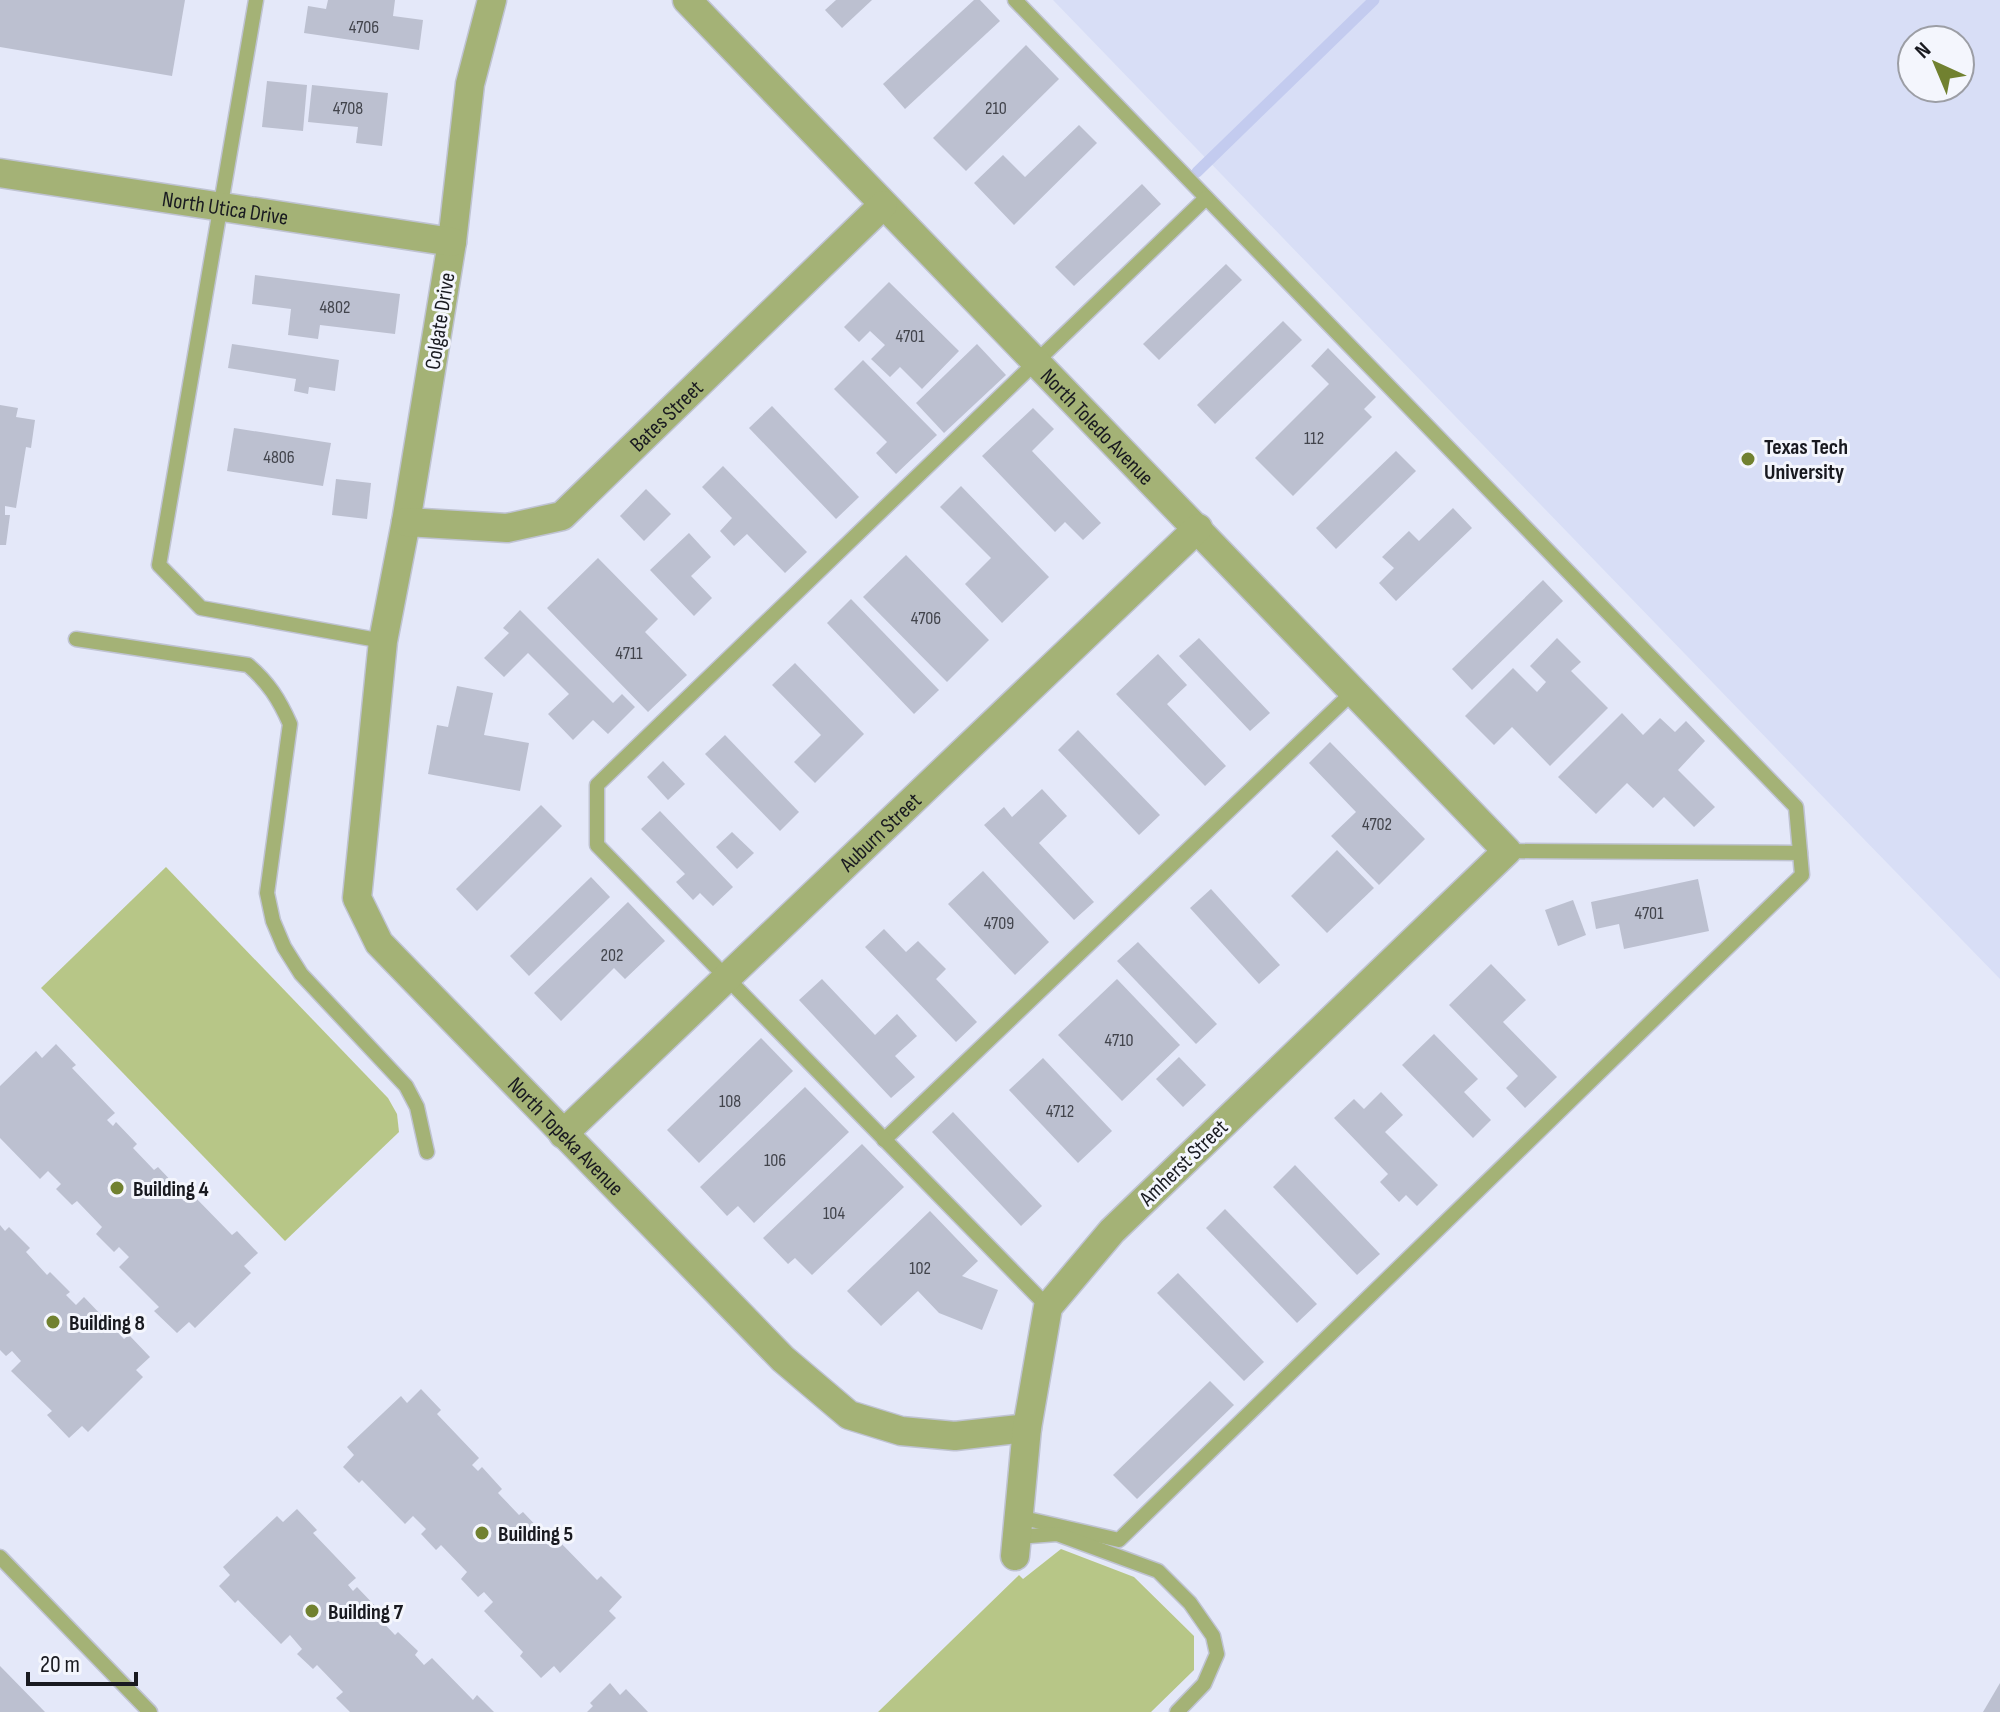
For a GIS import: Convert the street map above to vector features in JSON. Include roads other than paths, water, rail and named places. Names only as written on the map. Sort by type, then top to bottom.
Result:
[{"type":"street","name":"Colgate Drive","points":[[383,641],[452,242],[470,84],[492,0]]},
{"type":"street","name":"North Toledo Avenue","points":[[687,0],[1507,851]]},
{"type":"street","name":"North Utica Drive","points":[[0,173],[452,242]]},
{"type":"street","name":"Bates Street","points":[[406,522],[507,528],[562,516],[883,205]]},
{"type":"street","name":"Auburn Street","points":[[563,1134],[1198,528]]},
{"type":"street","name":"North Topeka Avenue","points":[[383,641],[357,898],[379,943],[783,1359],[849,1415],[901,1431],[955,1436],[1027,1428]]},
{"type":"street","name":"Amherst Street","points":[[1048,1307],[1112,1231],[1507,851]]},
{"type":"street","points":[[1017,1537],[1027,1428],[1048,1307]]},
{"type":"lane","points":[[256,0],[159,565],[201,608],[383,641]]},
{"type":"lane","points":[[1015,0],[1796,807],[1802,875],[1119,1540],[1017,1537]]},
{"type":"lane","points":[[1048,1307],[597,845],[597,785],[1206,198]]},
{"type":"lane","points":[[76,639],[248,665],[280,700],[290,724],[267,893],[273,921],[284,947],[301,974],[406,1086],[417,1107],[427,1152]]},
{"type":"lane","points":[[884,1140],[1354,691]]},
{"type":"lane","points":[[1507,851],[1800,853]]},
{"type":"lane","points":[[1017,1537],[1057,1534],[1158,1571],[1190,1603],[1213,1636],[1217,1654],[1204,1684],[1177,1712]]},
{"type":"lane","points":[[0,1557],[150,1712]]},
{"type":"waterway","points":[[1197,172],[1374,0]]},
{"type":"place","name":"Texas Tech University","points":[[1748,459]]},
{"type":"place","name":"Building 4","points":[[117,1188]]},
{"type":"place","name":"Building 8","points":[[53,1322]]},
{"type":"place","name":"Building 5","points":[[482,1533]]},
{"type":"place","name":"Building 7","points":[[312,1611]]}]
